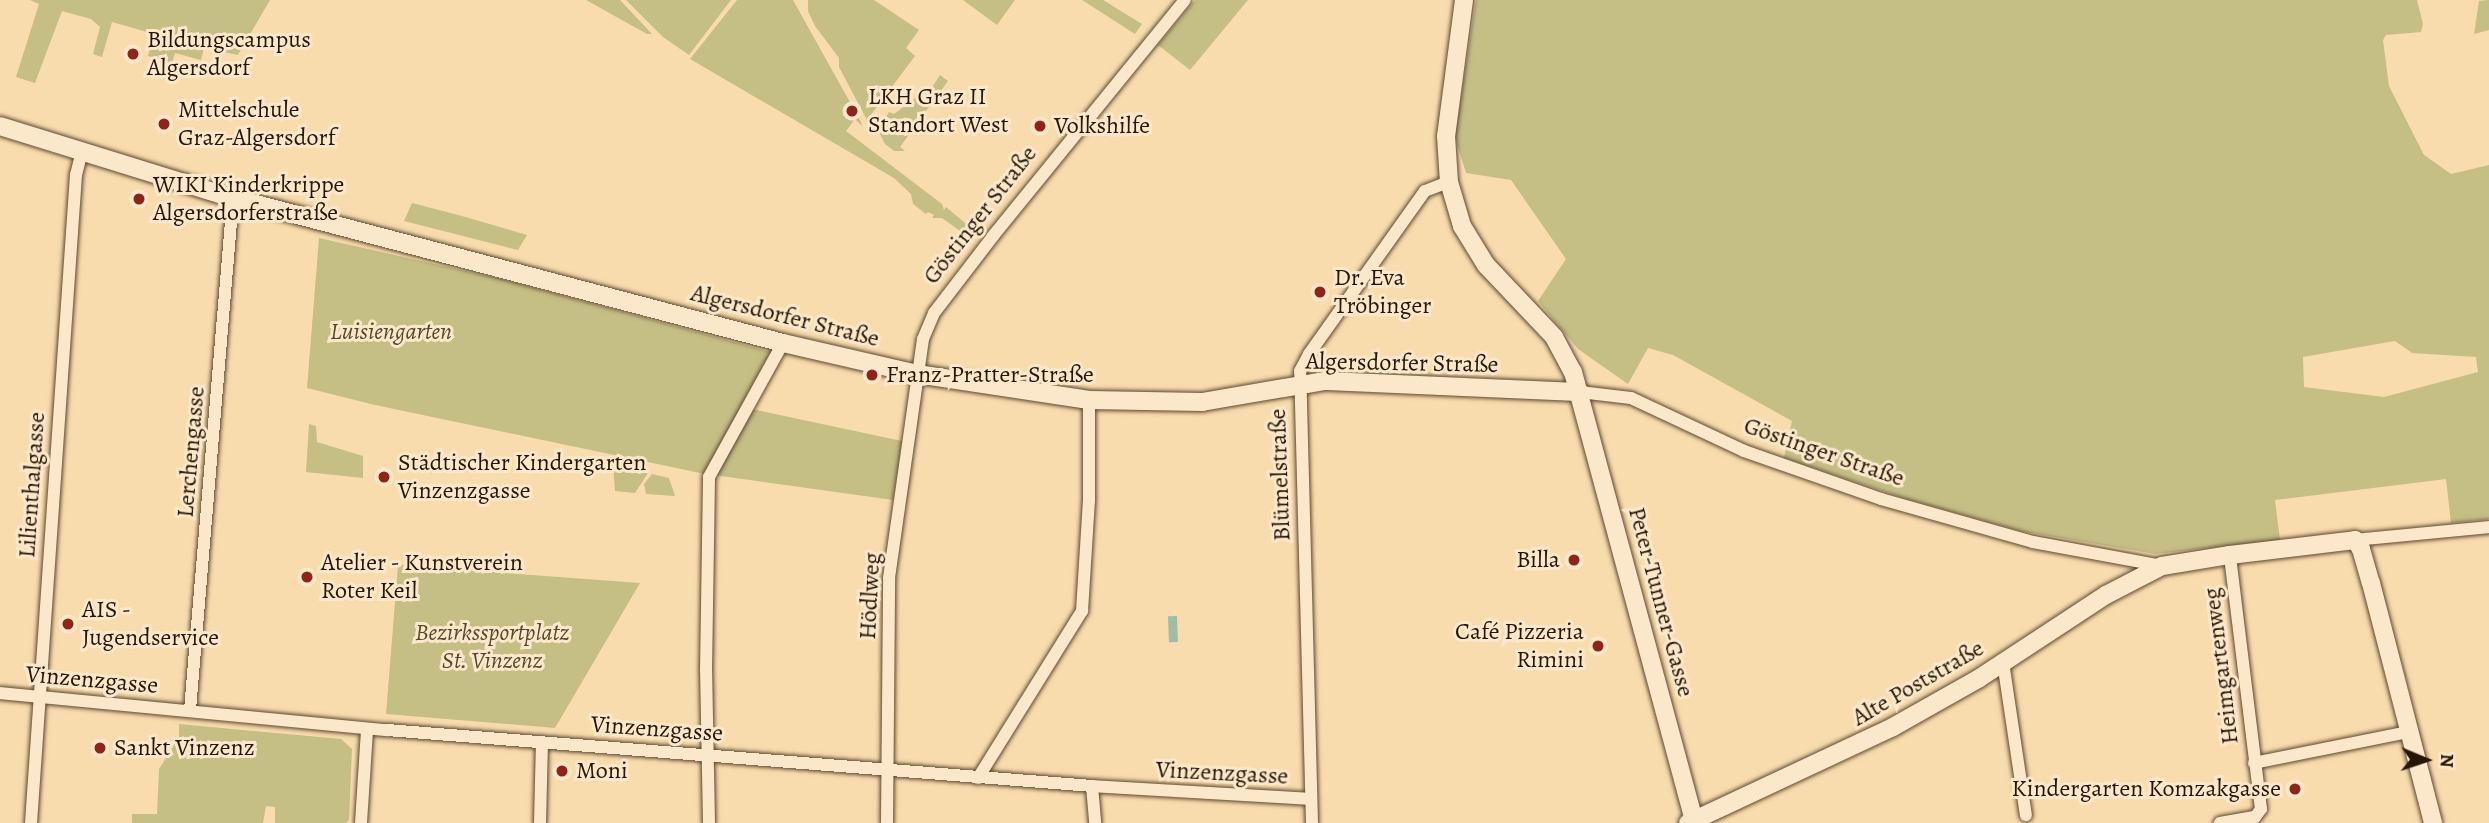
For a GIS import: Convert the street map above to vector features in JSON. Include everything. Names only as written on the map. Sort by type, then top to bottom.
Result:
[{"type":"street","name":"Göstinger Straße","points":[[917,374],[923,339],[934,313],[1018,204],[1185,0]]},
{"type":"street","points":[[1464,0],[1446,136],[1449,182],[1462,226],[1486,265],[1554,337],[1580,393]]},
{"type":"street","name":"Algersdorfer Straße","points":[[0,126],[233,198],[783,343],[917,374],[1089,400],[1202,402],[1325,381],[1580,393]]},
{"type":"street","name":"Lilienthalgasse","points":[[32,823],[38,697],[76,175],[82,152]]},
{"type":"street","name":"Blümelstraße","points":[[1312,823],[1300,372],[1309,354],[1425,191],[1449,182]]},
{"type":"street","name":"Lerchengasse","points":[[190,710],[233,198]]},
{"type":"street","points":[[709,823],[706,661],[709,477],[783,343]]},
{"type":"street","name":"Hödlweg","points":[[887,823],[889,578],[917,374]]},
{"type":"street","name":"Göstinger Straße","points":[[1580,393],[1631,398],[1744,451],[1881,499],[2033,542],[2162,566],[2355,540],[2489,527]]},
{"type":"street","name":"Peter-Tunner-Gasse","points":[[1580,393],[1693,822]]},
{"type":"street","points":[[978,778],[1082,611],[1086,586],[1089,501],[1089,400]]},
{"type":"street","points":[[2355,540],[2361,549],[2371,583],[2433,823]]},
{"type":"street","name":"Heimgartenweg","points":[[2220,823],[2258,815],[2261,808],[2230,555]]},
{"type":"street","name":"Alte Poststraße","points":[[1693,822],[1855,747],[1950,696],[2106,595],[2162,566]]},
{"type":"street","points":[[2003,662],[2026,815]]},
{"type":"street","name":"Vinzenzgasse","points":[[0,694],[190,710],[367,729],[708,754],[978,778],[1311,799]]},
{"type":"street","points":[[362,823],[367,729]]},
{"type":"street","points":[[2254,763],[2408,732]]},
{"type":"street","points":[[540,823],[542,742]]},
{"type":"street","points":[[1091,786],[1095,823]]},
{"type":"green space","points":[[30,0],[270,0],[238,55],[204,48],[201,60],[175,53],[172,63],[148,56],[154,34],[112,22],[102,57],[93,54],[100,27],[91,19],[62,11],[35,83],[16,77],[39,4]]},
{"type":"green space","points":[[586,0],[620,0],[652,34],[647,34]]},
{"type":"green space","points":[[626,0],[731,0],[689,55],[663,37]]},
{"type":"green space","points":[[737,0],[793,0],[861,122],[862,126],[855,119],[846,131],[942,204],[944,210],[946,207],[976,232],[964,245],[960,231],[942,218],[932,218],[934,215],[928,212],[926,214],[913,204],[911,194],[894,178],[690,59]]},
{"type":"green space","points":[[808,0],[874,0],[919,30],[906,48],[915,56],[867,120],[839,67],[839,58],[815,26],[808,11]]},
{"type":"green space","points":[[963,0],[1015,0],[997,25]]},
{"type":"green space","points":[[1082,0],[1103,0],[1142,24],[1135,34]]},
{"type":"green space","points":[[1195,0],[1248,0],[1190,70],[1158,45]]},
{"type":"green space","points":[[1476,0],[2417,0],[2423,24],[2421,32],[2386,35],[2383,40],[2389,86],[2424,155],[2451,174],[2489,165],[2489,519],[2451,523],[2446,479],[2275,500],[2280,540],[2155,554],[2021,531],[1907,499],[1784,458],[1792,421],[1673,355],[1648,348],[1628,384],[1578,349],[1538,301],[1566,259],[1511,180],[1466,173],[1455,137]],"holes":[[[2395,341],[2412,353],[2476,357],[2478,372],[2384,397],[2304,387],[2303,357]]]},
{"type":"green space","points":[[2489,0],[2489,30],[2474,34],[2479,1]]},
{"type":"green space","points":[[940,75],[948,81],[900,147],[905,151],[894,151],[885,144],[880,134],[880,127],[889,112],[894,114],[919,95],[929,92]]},
{"type":"green space","points":[[412,203],[527,235],[518,250],[404,221]]},
{"type":"green space","name":"Luisiengarten","points":[[319,238],[501,279],[770,352],[705,474],[375,405],[307,388]]},
{"type":"green space","points":[[752,409],[902,441],[893,500],[714,475]]},
{"type":"green space","points":[[309,424],[316,426],[317,442],[363,456],[363,478],[306,472]]},
{"type":"green space","points":[[613,465],[648,473],[635,493],[615,491]]},
{"type":"green space","points":[[652,474],[669,478],[675,496],[646,494],[644,484]]},
{"type":"green space","name":"Bezirkssportplatz St. Vinzenz","points":[[398,565],[640,583],[555,728],[386,714]]},
{"type":"green space","points":[[179,724],[341,739],[352,749],[349,820],[346,823],[275,823],[275,807],[266,806],[263,823],[132,823],[132,814],[157,814],[159,769],[179,737]]},
{"type":"shaded area","points":[[1168,616],[1177,616],[1178,642],[1169,642]]},
{"type":"place","name":"Bildungscampus Algersdorf","points":[[133,54]]},
{"type":"place","name":"LKH Graz II Standort West","points":[[852,111]]},
{"type":"place","name":"Mittelschule Graz-Algersdorf","points":[[164,124]]},
{"type":"place","name":"Volkshilfe","points":[[1040,126]]},
{"type":"place","name":"WIKI Kinderkrippe Algersdorferstraße","points":[[139,199]]},
{"type":"place","name":"Dr. Eva Tröbinger","points":[[1320,292]]},
{"type":"place","name":"Franz-Pratter-Straße","points":[[872,375]]},
{"type":"place","name":"Städtischer Kindergarten Vinzenzgasse","points":[[384,477]]},
{"type":"place","name":"Billa","points":[[1574,560]]},
{"type":"place","name":"Atelier - Kunstverein Roter Keil","points":[[307,577]]},
{"type":"place","name":"AIS - Jugendservice","points":[[68,624]]},
{"type":"place","name":"Café Pizzeria Rimini","points":[[1598,646]]},
{"type":"place","name":"Sankt Vinzenz","points":[[100,748]]},
{"type":"place","name":"Moni","points":[[562,771]]},
{"type":"place","name":"Kindergarten Komzakgasse","points":[[2295,789]]}]
